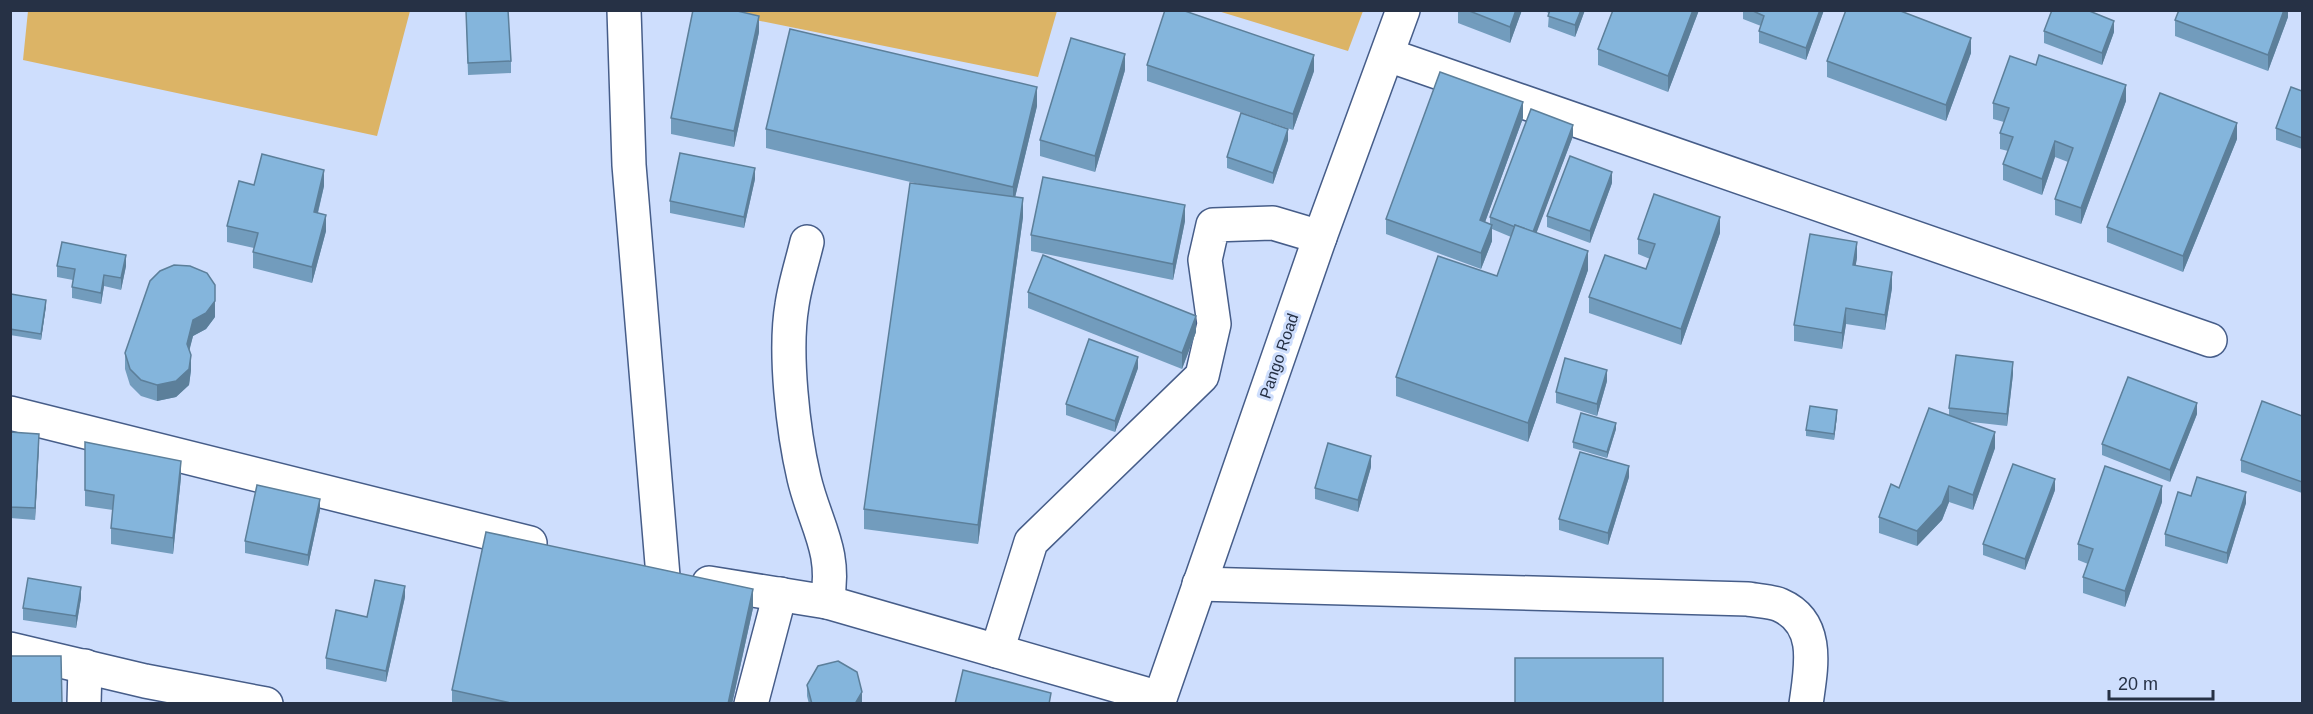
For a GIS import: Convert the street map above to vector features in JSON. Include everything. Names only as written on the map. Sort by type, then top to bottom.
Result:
[{"type":"street","points":[[624,10],[629,165],[663,576]]},
{"type":"street","name":"Pango Road","points":[[1159,701],[1320,237],[1403,10]]},
{"type":"street","points":[[1388,55],[2210,340]]},
{"type":"street","points":[[997,651],[1031,542],[1203,376],[1214,324],[1205,260],[1213,225],[1273,222],[1320,237]]},
{"type":"street","points":[[807,243],[791,306],[789,370],[804,478],[827,545],[831,581],[827,602]]},
{"type":"street","points":[[10,413],[560,550]]},
{"type":"street","points":[[628,568],[663,576],[827,602],[1159,701]]},
{"type":"street","points":[[1199,584],[1748,599],[1780,605],[1802,620],[1813,655],[1806,704]]},
{"type":"street","points":[[751,704],[780,594]]},
{"type":"street","points":[[10,649],[146,681],[266,704]]},
{"type":"street","points":[[84,704],[85,666]]},
{"type":"shaded area","points":[[28,10],[410,11],[377,136],[23,60]]},
{"type":"shaded area","points":[[1363,10],[1348,51],[1218,11]]},
{"type":"shaded area","points":[[711,11],[1057,11],[1038,77]]},
{"type":"building","points":[[508,10],[511,61],[468,63],[466,11]]},
{"type":"building","points":[[693,10],[733,10],[759,16],[734,131],[671,118]]},
{"type":"building","points":[[1165,10],[1182,10],[1314,55],[1293,114],[1147,65]]},
{"type":"building","points":[[1467,10],[1516,10],[1510,27]]},
{"type":"building","points":[[1550,10],[1581,10],[1575,25],[1548,16]]},
{"type":"building","points":[[1613,10],[1693,10],[1668,76],[1598,49]]},
{"type":"building","points":[[1751,10],[1820,10],[1806,48],[1759,31],[1764,16]]},
{"type":"building","points":[[1846,10],[1898,10],[1971,38],[1946,105],[1827,61]]},
{"type":"building","points":[[2052,10],[2087,10],[2114,21],[2102,53],[2044,31]]},
{"type":"building","points":[[2179,10],[2284,10],[2268,55],[2175,20]]},
{"type":"building","points":[[790,29],[1037,87],[1013,187],[766,129]]},
{"type":"building","points":[[1071,38],[1125,54],[1095,156],[1040,140]]},
{"type":"building","points":[[2039,55],[2126,85],[2081,208],[2055,199],[2073,148],[2055,141],[2042,179],[2003,164],[2013,137],[2000,133],[2009,108],[1993,103],[2010,56],[2036,65]]},
{"type":"building","points":[[1440,72],[1523,102],[1480,220],[1492,225],[1481,253],[1386,219]]},
{"type":"building","points":[[2291,87],[2302,91],[2302,138],[2276,128]]},
{"type":"building","points":[[2160,93],[2237,123],[2183,256],[2107,227]]},
{"type":"building","points":[[1531,109],[1573,125],[1533,232],[1490,217]]},
{"type":"building","points":[[1241,113],[1288,129],[1273,173],[1227,157]]},
{"type":"building","points":[[680,153],[755,168],[744,217],[670,201]]},
{"type":"building","points":[[262,154],[324,170],[314,212],[326,215],[312,267],[253,252],[258,233],[227,226],[239,181],[254,185]]},
{"type":"building","points":[[1570,156],[1612,172],[1590,231],[1547,216]]},
{"type":"building","points":[[1043,177],[1185,205],[1173,264],[1031,235]]},
{"type":"building","points":[[910,183],[1023,198],[978,525],[864,509]]},
{"type":"building","points":[[1654,194],[1720,217],[1681,329],[1589,297],[1605,255],[1646,269],[1655,244],[1638,239]]},
{"type":"building","points":[[1515,225],[1588,251],[1528,423],[1396,377],[1438,256],[1497,276]]},
{"type":"building","points":[[1810,234],[1857,242],[1853,265],[1892,272],[1885,315],[1846,308],[1842,333],[1794,325]]},
{"type":"building","points":[[62,242],[126,255],[121,278],[104,275],[101,293],[72,287],[75,269],[57,266]]},
{"type":"building","points":[[1043,255],[1196,316],[1182,353],[1028,292]]},
{"type":"building","points":[[174,265],[190,266],[207,273],[215,285],[215,301],[206,313],[193,320],[187,344],[191,355],[189,369],[176,381],[157,385],[141,380],[130,369],[125,353],[150,281],[160,271]]},
{"type":"building","points":[[11,294],[46,300],[41,334],[10,329]]},
{"type":"building","points":[[1089,339],[1138,357],[1115,421],[1066,404]]},
{"type":"building","points":[[1956,355],[2013,362],[2007,414],[1949,408]]},
{"type":"building","points":[[1565,358],[1607,370],[1597,404],[1556,392]]},
{"type":"building","points":[[2128,377],[2197,403],[2170,470],[2102,444]]},
{"type":"building","points":[[2262,401],[2302,416],[2302,482],[2241,460]]},
{"type":"building","points":[[1810,406],[1837,410],[1834,434],[1806,430]]},
{"type":"building","points":[[1929,408],[1995,432],[1973,495],[1949,486],[1942,504],[1917,531],[1879,517],[1891,484],[1899,488]]},
{"type":"building","points":[[1581,413],[1616,423],[1607,452],[1573,442]]},
{"type":"building","points":[[10,432],[39,434],[35,508],[10,507]]},
{"type":"building","points":[[85,442],[181,461],[173,538],[111,528],[114,495],[85,490]]},
{"type":"building","points":[[1328,443],[1371,456],[1358,500],[1315,488]]},
{"type":"building","points":[[1580,452],[1629,466],[1608,533],[1559,519]]},
{"type":"building","points":[[2013,464],[2055,479],[2025,559],[1983,544]]},
{"type":"building","points":[[2105,466],[2162,486],[2125,591],[2083,577],[2093,549],[2078,544]]},
{"type":"building","points":[[2197,477],[2246,492],[2227,553],[2165,534],[2178,492],[2191,496]]},
{"type":"building","points":[[257,485],[320,499],[308,555],[245,541]]},
{"type":"building","points":[[486,532],[753,589],[728,704],[515,704],[452,690]]},
{"type":"building","points":[[28,578],[81,587],[76,616],[23,608]]},
{"type":"building","points":[[375,580],[405,586],[386,671],[326,658],[336,610],[367,617]]},
{"type":"building","points":[[10,656],[61,656],[62,704],[10,704]]},
{"type":"building","points":[[1515,658],[1663,658],[1663,704],[1515,704]]},
{"type":"building","points":[[838,661],[857,672],[862,692],[855,704],[812,704],[807,685],[818,666]]},
{"type":"building","points":[[963,670],[1051,693],[1049,704],[955,704]]}]
